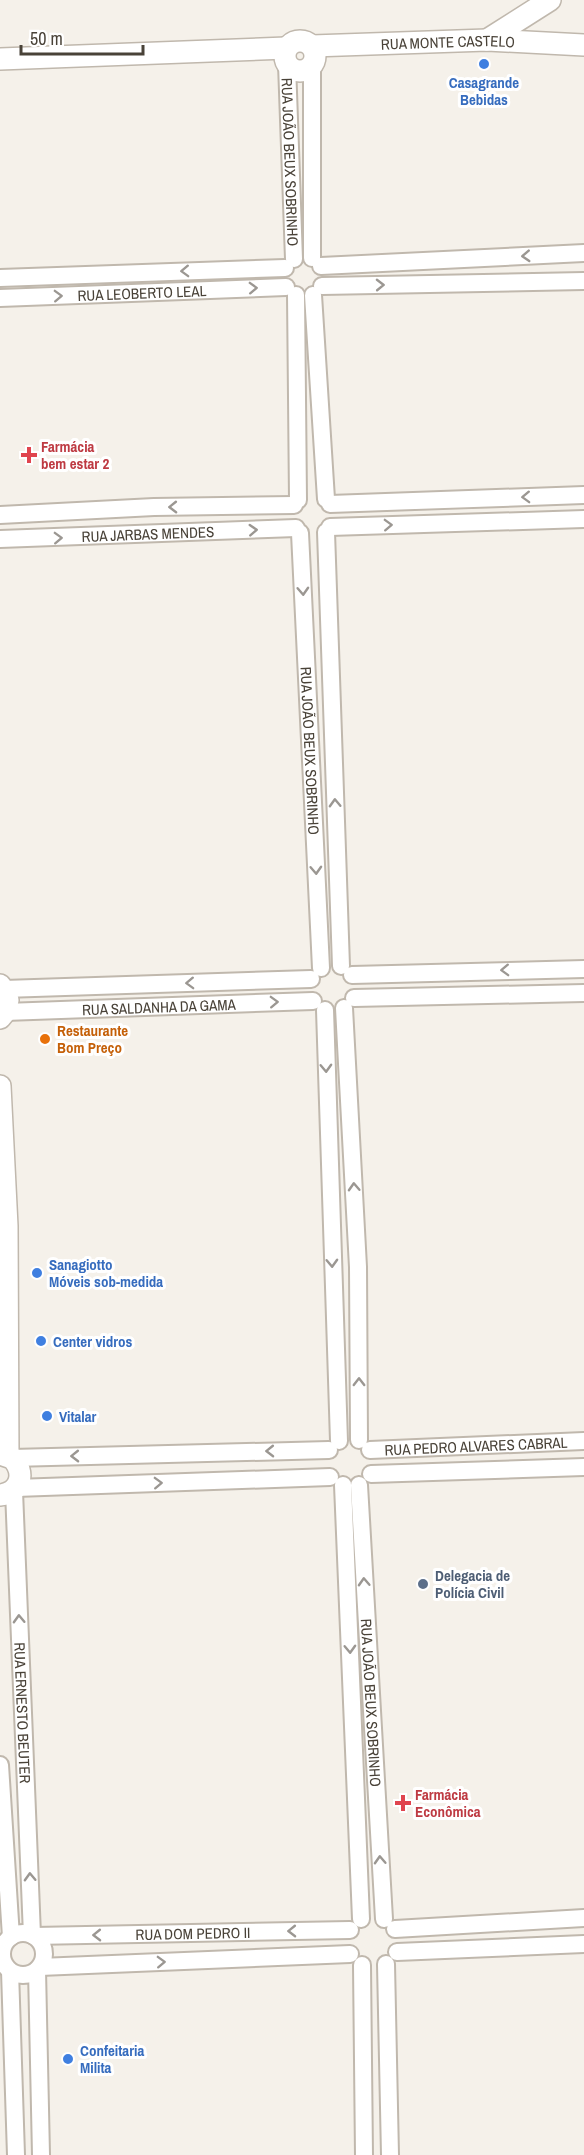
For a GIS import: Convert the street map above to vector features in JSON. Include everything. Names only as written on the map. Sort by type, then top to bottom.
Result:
[{"type":"street","points":[[488,40],[550,0]]},
{"type":"street","name":"RUA MONTE CASTELO","points":[[286,56],[298,40],[312,55],[488,40],[584,45]]},
{"type":"street","name":"RUA JOÃO BEUX SOBRINHO","points":[[312,55],[316,262]]},
{"type":"street","points":[[0,59],[286,56]]},
{"type":"street","name":"RUA JOÃO BEUX SOBRINHO","points":[[286,56],[290,263]]},
{"type":"street","points":[[584,253],[290,263],[284,281],[291,291],[296,502],[291,517],[298,531],[313,537],[328,530],[584,519]]},
{"type":"street","points":[[316,262],[324,279],[317,290],[328,501],[334,516],[328,530]]},
{"type":"street","name":"RUA LEOBERTO LEAL","points":[[0,278],[290,263]]},
{"type":"street","points":[[291,291],[584,281]]},
{"type":"street","name":"RUA LEOBERTO LEAL","points":[[0,298],[291,291]]},
{"type":"street","points":[[296,502],[309,494],[328,501],[584,495]]},
{"type":"street","name":"RUA JARBAS MENDES","points":[[0,515],[296,502]]},
{"type":"street","name":"RUA JOÃO BEUX SOBRINHO","points":[[328,530],[347,971]]},
{"type":"street","name":"RUA JOÃO BEUX SOBRINHO","points":[[298,531],[316,973]]},
{"type":"street","name":"RUA JARBAS MENDES","points":[[0,539],[298,531]]},
{"type":"street","points":[[347,971],[356,983],[349,1003],[364,1445],[373,1458],[351,1480],[326,1463],[334,1445],[319,1005],[309,986],[316,973],[347,971],[584,969]]},
{"type":"street","points":[[534,970],[536,996]]},
{"type":"street","name":"RUA SALDANHA DA GAMA","points":[[2,987],[316,973]]},
{"type":"street","points":[[2,987],[8,1000],[3,1015]]},
{"type":"street","points":[[319,1005],[584,993]]},
{"type":"street","name":"RUA SALDANHA DA GAMA","points":[[3,1015],[319,1005]]},
{"type":"street","points":[[0,1086],[7,1226],[7,1456],[21,1472],[10,1491]]},
{"type":"street","name":"RUA PEDRO ALVARES CABRAL","points":[[334,1445],[584,1441]]},
{"type":"street","points":[[7,1456],[186,1453],[334,1445]]},
{"type":"street","points":[[186,1453],[188,1482]]},
{"type":"street","points":[[120,1455],[121,1484]]},
{"type":"street","name":"RUA PEDRO ALVARES CABRAL","points":[[10,1491],[121,1484],[351,1480],[584,1467]]},
{"type":"street","name":"RUA JOÃO BEUX SOBRINHO","points":[[351,1480],[390,1924]]},
{"type":"street","name":"RUA JOÃO BEUX SOBRINHO","points":[[351,1480],[356,1925]]},
{"type":"street","name":"RUA ERNESTO BEUTER","points":[[10,1491],[33,1936]]},
{"type":"street","name":"RUA ERNESTO BEUTER","points":[[0,1765],[6,1938]]},
{"type":"street","points":[[364,2155],[356,1959],[348,1946],[356,1925],[376,1917],[390,1924],[584,1918]]},
{"type":"street","points":[[390,1924],[399,1945],[392,1958],[390,2155]]},
{"type":"street","name":"RUA DOM PEDRO II","points":[[33,1936],[356,1925]]},
{"type":"street","points":[[16,2155],[6,1969],[2,1950],[6,1938],[21,1933],[33,1936],[40,1941],[44,1954],[39,1968],[41,2155]]},
{"type":"street","points":[[356,1959],[378,1967],[392,1958],[584,1944]]},
{"type":"street","name":"RUA DOM PEDRO II","points":[[39,1968],[356,1959]]},
{"type":"street","points":[[6,1969],[21,1975],[39,1968]]},
{"type":"place","name":"Casagrande Bebidas","points":[[484,64]]},
{"type":"place","name":"Farmácia bem estar 2","points":[[29,455]]},
{"type":"place","name":"Restaurante Bom Preço","points":[[45,1039]]},
{"type":"place","name":"Sanagiotto Móveis sob-medida","points":[[37,1273]]},
{"type":"place","name":"Center vidros","points":[[41,1341]]},
{"type":"place","name":"Vitalar","points":[[47,1416]]},
{"type":"place","name":"Delegacia de Polícia Civil","points":[[423,1584]]},
{"type":"place","name":"Farmácia Econômica","points":[[403,1803]]},
{"type":"place","name":"Confeitaria Milita","points":[[68,2059]]}]
